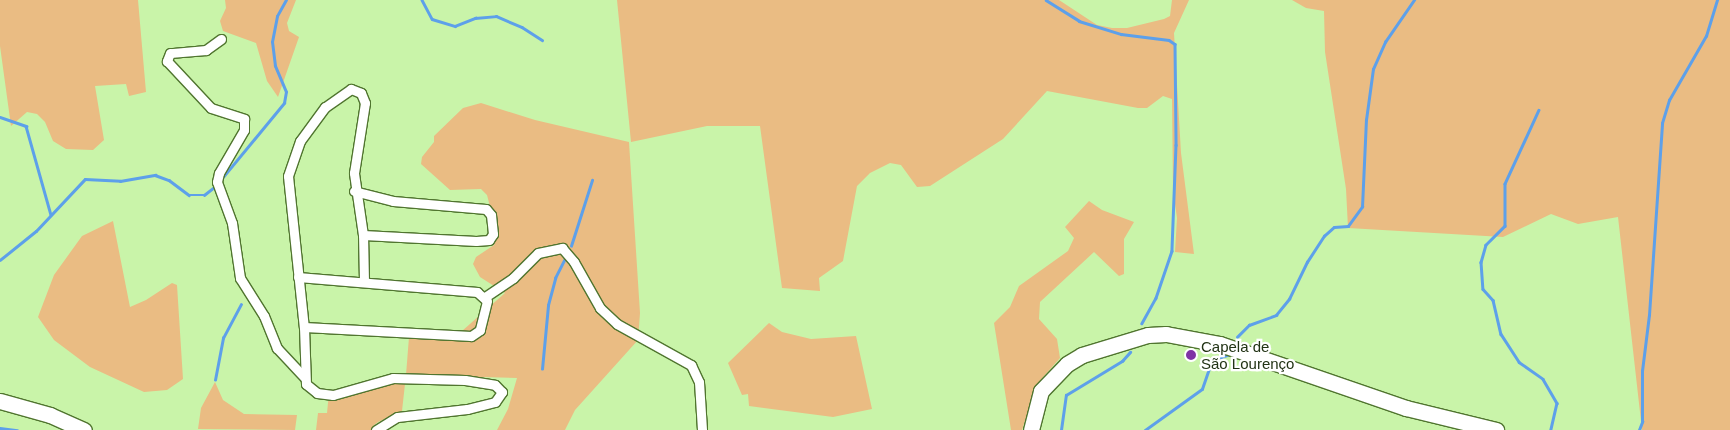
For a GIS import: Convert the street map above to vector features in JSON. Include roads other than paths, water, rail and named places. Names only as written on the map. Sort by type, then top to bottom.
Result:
[{"type":"main road","points":[[1031,430],[1041,391],[1067,364],[1082,355],[1148,336],[1166,334],[1205,340],[1406,408],[1496,430]]},
{"type":"main road","points":[[0,401],[50,415],[84,430]]},
{"type":"street","points":[[221,39],[206,50],[170,53],[167,62],[211,108],[244,119],[244,130],[218,173],[217,182],[232,223],[240,278],[264,316],[277,348],[304,377],[311,391],[323,394],[400,378],[489,383],[499,386],[502,392],[494,402],[468,409],[397,417],[376,430]]},
{"type":"street","points":[[304,377],[304,327],[287,186],[289,168],[300,141],[325,107],[346,90],[356,90],[363,97],[365,107],[354,173],[354,191],[363,234],[364,281]]},
{"type":"street","points":[[354,191],[393,201],[486,209],[492,215],[493,234],[489,240],[476,242],[363,234]]},
{"type":"street","points":[[485,297],[513,278],[538,253],[562,248],[574,262],[600,308],[616,324],[691,365],[699,382],[702,430]]},
{"type":"street","points":[[298,277],[364,281],[477,292],[485,297],[487,301],[480,330],[471,336],[304,327]]},
{"type":"waterway","points":[[223,177],[284,103],[286,92],[275,66],[272,42],[277,16],[286,0]]},
{"type":"waterway","points":[[422,0],[432,19],[455,26],[475,18],[496,16],[522,27],[542,40]]},
{"type":"waterway","points":[[1046,0],[1079,21],[1121,34],[1169,40],[1175,44],[1176,145],[1172,251],[1156,298],[1142,323]]},
{"type":"waterway","points":[[1237,337],[1249,325],[1276,315],[1289,299],[1307,262],[1324,236],[1334,227],[1348,226],[1362,207],[1366,120],[1373,69],[1385,42],[1414,0]]},
{"type":"waterway","points":[[1639,430],[1642,422],[1642,371],[1649,315],[1662,123],[1669,100],[1706,36],[1717,0]]},
{"type":"waterway","points":[[1539,110],[1505,184],[1505,226],[1486,245],[1481,262],[1483,289],[1493,300],[1501,334],[1519,362],[1543,379],[1557,403],[1551,430]]},
{"type":"waterway","points":[[0,117],[26,126],[51,215]]},
{"type":"waterway","points":[[0,260],[36,231],[85,179],[120,181],[155,175],[169,180],[189,195],[204,195],[213,188]]},
{"type":"waterway","points":[[571,246],[592,180]]},
{"type":"waterway","points":[[542,369],[548,305],[555,278],[564,260]]},
{"type":"waterway","points":[[215,380],[223,338],[241,304]]},
{"type":"waterway","points":[[1061,430],[1066,395],[1122,361],[1130,352]]},
{"type":"waterway","points":[[1145,430],[1202,389],[1212,360],[1227,355]]},
{"type":"waterway","points":[[0,428],[17,430]]},
{"type":"place","name":"Capela de São Lourenço","points":[[1191,355]]}]
